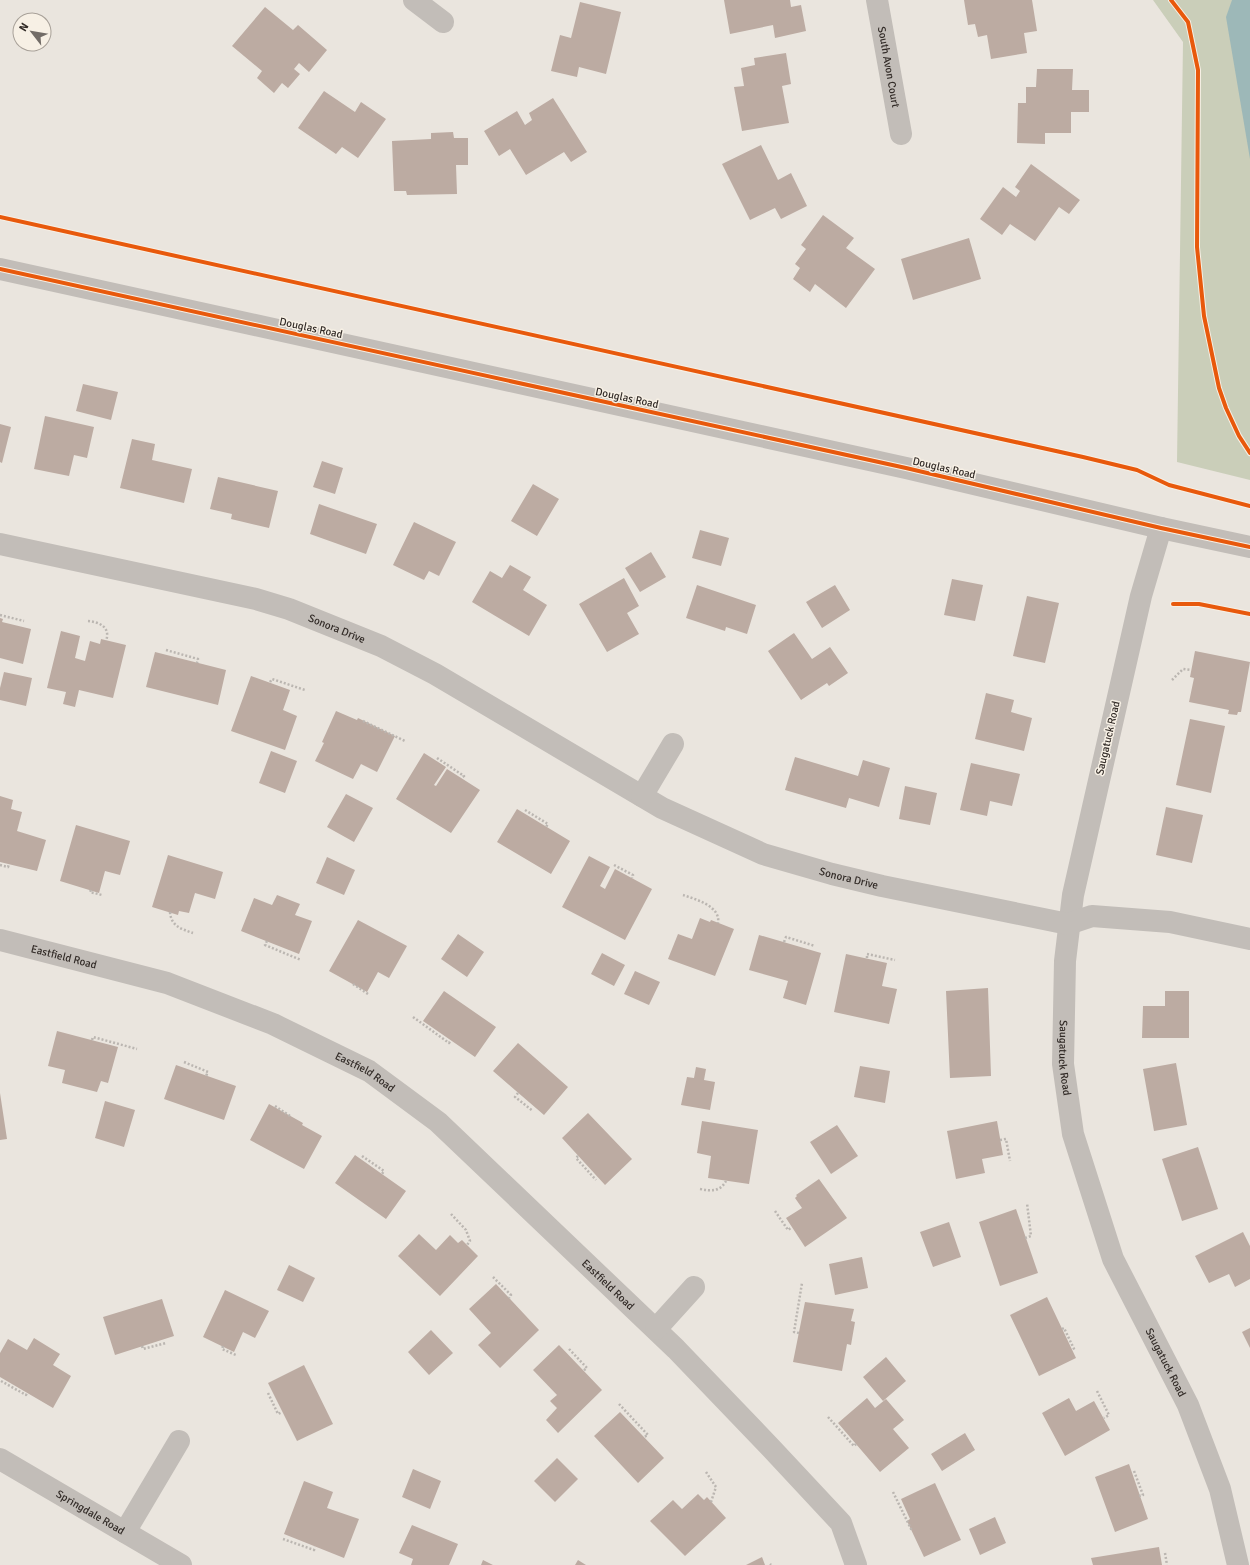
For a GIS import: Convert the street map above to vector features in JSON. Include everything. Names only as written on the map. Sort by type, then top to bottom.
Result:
[{"type":"street","points":[[414,0],[443,22]]},
{"type":"street","name":"South Avon Court","points":[[877,0],[901,134]]},
{"type":"street","name":"Douglas Road","points":[[0,269],[906,468],[1250,547]]},
{"type":"street","name":"Saugatuck Road","points":[[1162,528],[1141,596],[1073,895],[1068,924],[1064,990],[1064,1064],[1073,1134],[1113,1259],[1188,1405],[1220,1489],[1238,1565]]},
{"type":"street","name":"Sonora Drive","points":[[0,544],[256,599],[322,622],[381,646],[442,677],[662,808],[763,854],[832,874],[882,886],[1068,924]]},
{"type":"street","points":[[642,796],[673,744]]},
{"type":"street","points":[[1068,924],[1092,916],[1170,922],[1250,939]]},
{"type":"street","name":"Eastfield Road","points":[[0,940],[167,983],[273,1024],[369,1071],[438,1122],[656,1329],[841,1523],[856,1565]]},
{"type":"street","points":[[656,1329],[694,1288]]},
{"type":"street","points":[[125,1532],[179,1441]]},
{"type":"street","name":"Springdale Road","points":[[0,1459],[181,1565]]},
{"type":"path","points":[[0,615],[24,621]]},
{"type":"path","points":[[88,620],[100,623],[105,627],[107,632],[106,640]]},
{"type":"path","points":[[166,650],[198,659],[197,663]]},
{"type":"path","points":[[1172,680],[1184,669],[1191,670]]},
{"type":"path","points":[[270,682],[272,679],[305,690]]},
{"type":"path","points":[[363,721],[405,741]]},
{"type":"path","points":[[437,758],[464,776],[461,778]]},
{"type":"path","points":[[525,810],[548,824],[546,827]]},
{"type":"path","points":[[0,864],[8,867],[9,864]]},
{"type":"path","points":[[614,865],[633,875],[632,878]]},
{"type":"path","points":[[91,890],[90,892],[102,895]]},
{"type":"path","points":[[683,895],[702,901],[714,911],[719,919],[718,923]]},
{"type":"path","points":[[170,912],[174,924],[180,929],[193,933]]},
{"type":"path","points":[[784,942],[786,937],[816,946]]},
{"type":"path","points":[[267,941],[265,945],[301,960]]},
{"type":"path","points":[[867,958],[867,954],[895,960]]},
{"type":"path","points":[[353,984],[368,994]]},
{"type":"path","points":[[413,1017],[449,1043],[451,1040]]},
{"type":"path","points":[[92,1040],[93,1037],[137,1049]]},
{"type":"path","points":[[184,1062],[208,1072],[206,1076]]},
{"type":"path","points":[[518,1092],[515,1097],[533,1111]]},
{"type":"path","points":[[275,1106],[290,1116]]},
{"type":"path","points":[[1000,1140],[1006,1139],[1010,1161]]},
{"type":"path","points":[[362,1156],[384,1171],[382,1174]]},
{"type":"path","points":[[578,1156],[576,1158],[596,1180]]},
{"type":"path","points":[[700,1189],[716,1190],[721,1188],[726,1181]]},
{"type":"path","points":[[1025,1238],[1031,1236],[1027,1203]]},
{"type":"path","points":[[775,1210],[788,1230],[792,1227]]},
{"type":"path","points":[[451,1214],[466,1230],[470,1241],[467,1245]]},
{"type":"path","points":[[493,1277],[511,1295],[509,1298]]},
{"type":"path","points":[[799,1333],[794,1332],[802,1283]]},
{"type":"path","points":[[1062,1329],[1064,1328],[1075,1350]]},
{"type":"path","points":[[142,1346],[143,1349],[166,1343]]},
{"type":"path","points":[[223,1346],[222,1349],[236,1355]]},
{"type":"path","points":[[569,1349],[587,1368],[584,1371]]},
{"type":"path","points":[[1,1381],[26,1395],[27,1393]]},
{"type":"path","points":[[1097,1391],[1109,1415],[1104,1418]]},
{"type":"path","points":[[268,1394],[278,1414],[282,1412]]},
{"type":"path","points":[[620,1404],[648,1435],[644,1437]]},
{"type":"path","points":[[828,1417],[854,1446],[856,1444]]},
{"type":"path","points":[[1134,1471],[1143,1495],[1140,1496]]},
{"type":"path","points":[[706,1472],[716,1487],[711,1502]]},
{"type":"path","points":[[893,1492],[912,1531]]},
{"type":"path","points":[[283,1539],[314,1550],[315,1547]]},
{"type":"path","points":[[1166,1553],[1167,1565]]},
{"type":"green space","points":[[1153,0],[1250,0],[1250,480],[1177,462],[1183,42]]},
{"type":"water","points":[[1232,0],[1250,0],[1250,159],[1226,17]]},
{"type":"building","points":[[724,0],[790,0],[791,7],[801,5],[806,31],[775,38],[773,25],[730,34]]},
{"type":"building","points":[[964,0],[1032,0],[1037,31],[1024,33],[1027,53],[991,59],[987,35],[978,37],[975,24],[968,25]]},
{"type":"building","points":[[580,2],[621,12],[606,74],[579,67],[577,77],[551,71],[560,35],[571,38]]},
{"type":"building","points":[[265,7],[293,30],[298,25],[327,50],[309,72],[299,63],[294,69],[300,74],[288,88],[282,83],[274,93],[257,78],[262,71],[232,46]]},
{"type":"building","points":[[786,53],[791,84],[782,86],[789,123],[742,131],[734,87],[744,86],[741,68],[755,65],[754,58]]},
{"type":"building","points":[[1037,69],[1073,69],[1072,90],[1089,90],[1089,112],[1071,112],[1071,133],[1045,133],[1045,144],[1017,143],[1018,103],[1026,103],[1026,87],[1036,87]]},
{"type":"building","points":[[324,91],[355,112],[361,102],[386,119],[358,158],[342,147],[336,154],[298,128]]},
{"type":"building","points":[[553,98],[587,152],[571,162],[564,152],[526,175],[510,149],[499,156],[484,131],[517,111],[525,125],[532,120],[529,113]]},
{"type":"building","points":[[453,132],[454,138],[468,138],[468,165],[456,165],[457,194],[407,195],[406,191],[394,191],[392,141],[431,139],[431,133]]},
{"type":"building","points":[[761,145],[778,180],[791,173],[807,206],[781,219],[775,208],[750,220],[722,164]]},
{"type":"building","points":[[1031,164],[1080,200],[1069,214],[1059,207],[1035,241],[1010,224],[1002,235],[980,219],[1003,187],[1016,197],[1020,191],[1015,187]]},
{"type":"building","points":[[823,215],[854,238],[846,248],[875,269],[846,308],[815,284],[810,292],[793,279],[800,268],[795,264],[806,249],[801,245]]},
{"type":"building","points":[[969,238],[981,279],[913,300],[901,259]]},
{"type":"building","points":[[83,384],[118,392],[111,420],[76,411]]},
{"type":"building","points":[[45,416],[94,427],[87,458],[74,455],[69,476],[34,469]]},
{"type":"building","points":[[0,424],[11,427],[2,463],[0,462]]},
{"type":"building","points":[[132,439],[155,444],[152,460],[192,469],[184,503],[120,488]]},
{"type":"building","points":[[322,461],[343,468],[335,494],[313,487]]},
{"type":"building","points":[[218,477],[278,491],[269,528],[231,519],[232,514],[210,509]]},
{"type":"building","points":[[533,484],[559,499],[537,536],[511,521]]},
{"type":"building","points":[[319,504],[377,524],[366,554],[310,534]]},
{"type":"building","points":[[414,522],[456,542],[439,576],[429,571],[424,580],[393,565]]},
{"type":"building","points":[[700,530],[729,538],[721,566],[692,558]]},
{"type":"building","points":[[651,552],[666,577],[640,592],[625,568]]},
{"type":"building","points":[[510,565],[531,577],[523,590],[547,605],[529,636],[472,602],[490,571],[502,578]]},
{"type":"building","points":[[624,578],[639,606],[627,613],[639,634],[607,652],[579,604]]},
{"type":"building","points":[[952,579],[983,585],[975,621],[944,615]]},
{"type":"building","points":[[697,585],[756,605],[747,634],[726,627],[725,631],[686,618]]},
{"type":"building","points":[[835,585],[850,610],[822,628],[806,602]]},
{"type":"building","points":[[1027,596],[1059,603],[1045,663],[1013,656]]},
{"type":"building","points":[[0,618],[3,619],[2,622],[31,629],[23,664],[0,658]]},
{"type":"building","points":[[61,631],[80,636],[75,658],[85,661],[90,641],[100,644],[101,639],[126,645],[113,698],[79,690],[75,707],[63,704],[66,692],[47,688]]},
{"type":"building","points":[[794,633],[812,659],[830,647],[848,673],[829,686],[827,683],[801,700],[768,651]]},
{"type":"building","points":[[1195,651],[1250,662],[1241,712],[1238,712],[1237,715],[1228,714],[1229,710],[1189,702],[1194,678],[1190,677]]},
{"type":"building","points":[[155,652],[226,670],[218,705],[146,687]]},
{"type":"building","points":[[4,672],[32,678],[26,706],[0,700],[0,688]]},
{"type":"building","points":[[251,676],[290,690],[283,710],[297,716],[285,750],[231,731]]},
{"type":"building","points":[[986,693],[1014,700],[1011,712],[1032,718],[1024,751],[975,739]]},
{"type":"building","points":[[336,711],[357,720],[358,718],[395,736],[377,772],[361,764],[353,779],[315,761],[324,743],[322,742]]},
{"type":"building","points":[[1190,719],[1225,726],[1211,793],[1176,785]]},
{"type":"building","points":[[271,751],[297,761],[285,793],[259,783]]},
{"type":"building","points":[[424,753],[446,767],[434,785],[436,786],[447,769],[480,790],[451,833],[396,799]]},
{"type":"building","points":[[795,757],[858,776],[863,760],[890,768],[879,807],[849,798],[846,808],[785,790]]},
{"type":"building","points":[[971,763],[1020,774],[1012,806],[990,801],[987,816],[960,810]]},
{"type":"building","points":[[905,786],[937,793],[930,825],[899,819]]},
{"type":"building","points":[[346,794],[373,808],[354,842],[327,827]]},
{"type":"building","points":[[0,796],[13,800],[11,809],[22,812],[17,831],[46,840],[37,871],[0,862]]},
{"type":"building","points":[[1166,807],[1203,815],[1192,863],[1156,855]]},
{"type":"building","points":[[517,809],[570,841],[551,874],[497,842]]},
{"type":"building","points":[[76,825],[130,841],[120,875],[105,871],[99,893],[60,881]]},
{"type":"building","points":[[168,855],[223,872],[215,899],[195,893],[189,913],[179,911],[178,915],[152,907]]},
{"type":"building","points":[[589,856],[610,867],[600,886],[605,889],[615,869],[652,889],[625,940],[562,907]]},
{"type":"building","points":[[327,857],[355,870],[344,895],[316,883]]},
{"type":"building","points":[[277,895],[300,904],[295,915],[312,921],[299,954],[241,931],[254,898],[272,905]]},
{"type":"building","points":[[700,918],[710,922],[711,920],[734,929],[715,976],[668,959],[678,934],[692,939]]},
{"type":"building","points":[[358,920],[407,946],[389,978],[378,972],[367,992],[329,971]]},
{"type":"building","points":[[458,934],[484,952],[467,977],[441,959]]},
{"type":"building","points":[[759,935],[821,953],[806,1005],[783,998],[788,981],[749,970]]},
{"type":"building","points":[[602,953],[625,965],[614,986],[591,974]]},
{"type":"building","points":[[846,954],[887,963],[882,986],[897,989],[889,1024],[834,1012]]},
{"type":"building","points":[[635,971],[660,982],[649,1005],[624,994]]},
{"type":"building","points":[[988,988],[991,1076],[950,1078],[946,991]]},
{"type":"building","points":[[444,991],[496,1027],[475,1057],[423,1021]]},
{"type":"building","points":[[1165,991],[1189,991],[1189,1038],[1142,1038],[1143,1006],[1165,1006]]},
{"type":"building","points":[[57,1031],[118,1047],[108,1083],[101,1081],[97,1092],[62,1083],[65,1070],[48,1066]]},
{"type":"building","points":[[518,1043],[568,1087],[544,1115],[493,1071]]},
{"type":"building","points":[[1176,1063],[1187,1125],[1154,1131],[1143,1069]]},
{"type":"building","points":[[176,1065],[236,1086],[224,1120],[164,1099]]},
{"type":"building","points":[[860,1066],[890,1071],[885,1103],[854,1097]]},
{"type":"building","points":[[696,1067],[706,1069],[704,1080],[715,1082],[710,1110],[681,1105],[687,1077],[694,1078]]},
{"type":"building","points":[[0,1093],[7,1139],[0,1140]]},
{"type":"building","points":[[105,1101],[135,1110],[124,1147],[95,1138]]},
{"type":"building","points":[[269,1104],[303,1123],[302,1125],[322,1136],[304,1169],[250,1140]]},
{"type":"building","points":[[588,1113],[632,1159],[605,1185],[562,1138]]},
{"type":"building","points":[[702,1121],[758,1130],[749,1184],[708,1178],[711,1156],[697,1153]]},
{"type":"building","points":[[997,1121],[1003,1155],[982,1159],[985,1173],[956,1179],[947,1131]]},
{"type":"building","points":[[837,1125],[858,1156],[831,1174],[810,1142]]},
{"type":"building","points":[[1198,1147],[1218,1209],[1182,1221],[1162,1159]]},
{"type":"building","points":[[355,1155],[406,1191],[386,1219],[335,1183]]},
{"type":"building","points":[[819,1179],[847,1218],[805,1247],[786,1218],[802,1208],[795,1198],[797,1196],[796,1195]]},
{"type":"building","points":[[1016,1209],[1038,1273],[1000,1286],[979,1222]]},
{"type":"building","points":[[949,1222],[961,1257],[933,1267],[920,1232]]},
{"type":"building","points":[[1243,1232],[1250,1246],[1250,1279],[1235,1287],[1229,1274],[1209,1283],[1195,1256]]},
{"type":"building","points":[[419,1234],[436,1250],[450,1235],[458,1243],[462,1240],[478,1256],[440,1296],[398,1256]]},
{"type":"building","points":[[862,1257],[868,1288],[835,1295],[829,1264]]},
{"type":"building","points":[[289,1265],[315,1278],[303,1302],[277,1290]]},
{"type":"building","points":[[496,1284],[539,1330],[500,1368],[478,1345],[491,1333],[469,1309]]},
{"type":"building","points":[[225,1290],[269,1311],[255,1338],[243,1332],[234,1352],[203,1337]]},
{"type":"building","points":[[1047,1297],[1076,1358],[1039,1376],[1010,1315]]},
{"type":"building","points":[[162,1299],[174,1336],[115,1355],[103,1317]]},
{"type":"building","points":[[805,1302],[854,1309],[851,1321],[855,1322],[851,1345],[847,1344],[842,1371],[793,1362]]},
{"type":"building","points":[[1250,1328],[1250,1348],[1242,1332]]},
{"type":"building","points":[[431,1330],[453,1353],[429,1375],[408,1352]]},
{"type":"building","points":[[34,1338],[60,1354],[53,1365],[71,1376],[53,1408],[0,1377],[0,1353],[8,1339],[27,1350]]},
{"type":"building","points":[[559,1345],[602,1390],[558,1433],[546,1420],[557,1408],[550,1401],[557,1395],[533,1370]]},
{"type":"building","points":[[886,1357],[906,1381],[883,1401],[863,1377]]},
{"type":"building","points":[[304,1365],[333,1424],[297,1441],[268,1383]]},
{"type":"building","points":[[867,1398],[875,1408],[886,1399],[904,1420],[893,1429],[909,1448],[880,1472],[838,1423]]},
{"type":"building","points":[[1069,1398],[1076,1411],[1094,1401],[1110,1430],[1065,1456],[1042,1413]]},
{"type":"building","points":[[620,1412],[664,1458],[638,1483],[594,1436]]},
{"type":"building","points":[[965,1433],[975,1450],[942,1471],[931,1454]]},
{"type":"building","points":[[557,1458],[578,1479],[555,1502],[534,1481]]},
{"type":"building","points":[[1129,1464],[1148,1519],[1115,1532],[1095,1477]]},
{"type":"building","points":[[413,1469],[441,1481],[430,1509],[402,1497]]},
{"type":"building","points":[[304,1481],[333,1492],[327,1508],[359,1519],[344,1558],[284,1534]]},
{"type":"building","points":[[935,1483],[961,1540],[924,1557],[907,1521],[910,1519],[901,1499]]},
{"type":"building","points":[[698,1494],[704,1500],[707,1497],[726,1518],[685,1556],[650,1521],[673,1500],[682,1509]]},
{"type":"building","points":[[995,1517],[1006,1543],[980,1555],[969,1529]]},
{"type":"building","points":[[412,1525],[458,1544],[449,1565],[411,1565],[413,1559],[399,1553]]},
{"type":"building","points":[[1159,1547],[1162,1565],[1093,1565],[1091,1558]]},
{"type":"building","points":[[762,1557],[765,1565],[746,1565]]},
{"type":"building","points":[[483,1560],[493,1565],[481,1565]]},
{"type":"building","points":[[578,1560],[586,1565],[575,1565]]},
{"type":"cycle path","points":[[1171,0],[1188,22],[1198,70],[1197,247],[1204,316],[1219,388],[1226,408],[1239,436],[1250,453]]},
{"type":"cycle path","points":[[0,217],[1083,457],[1137,470],[1169,485],[1250,506]]},
{"type":"cycle path","points":[[0,269],[906,468],[1161,528],[1250,547]]},
{"type":"cycle path","points":[[1173,604],[1199,604],[1250,614]]}]
